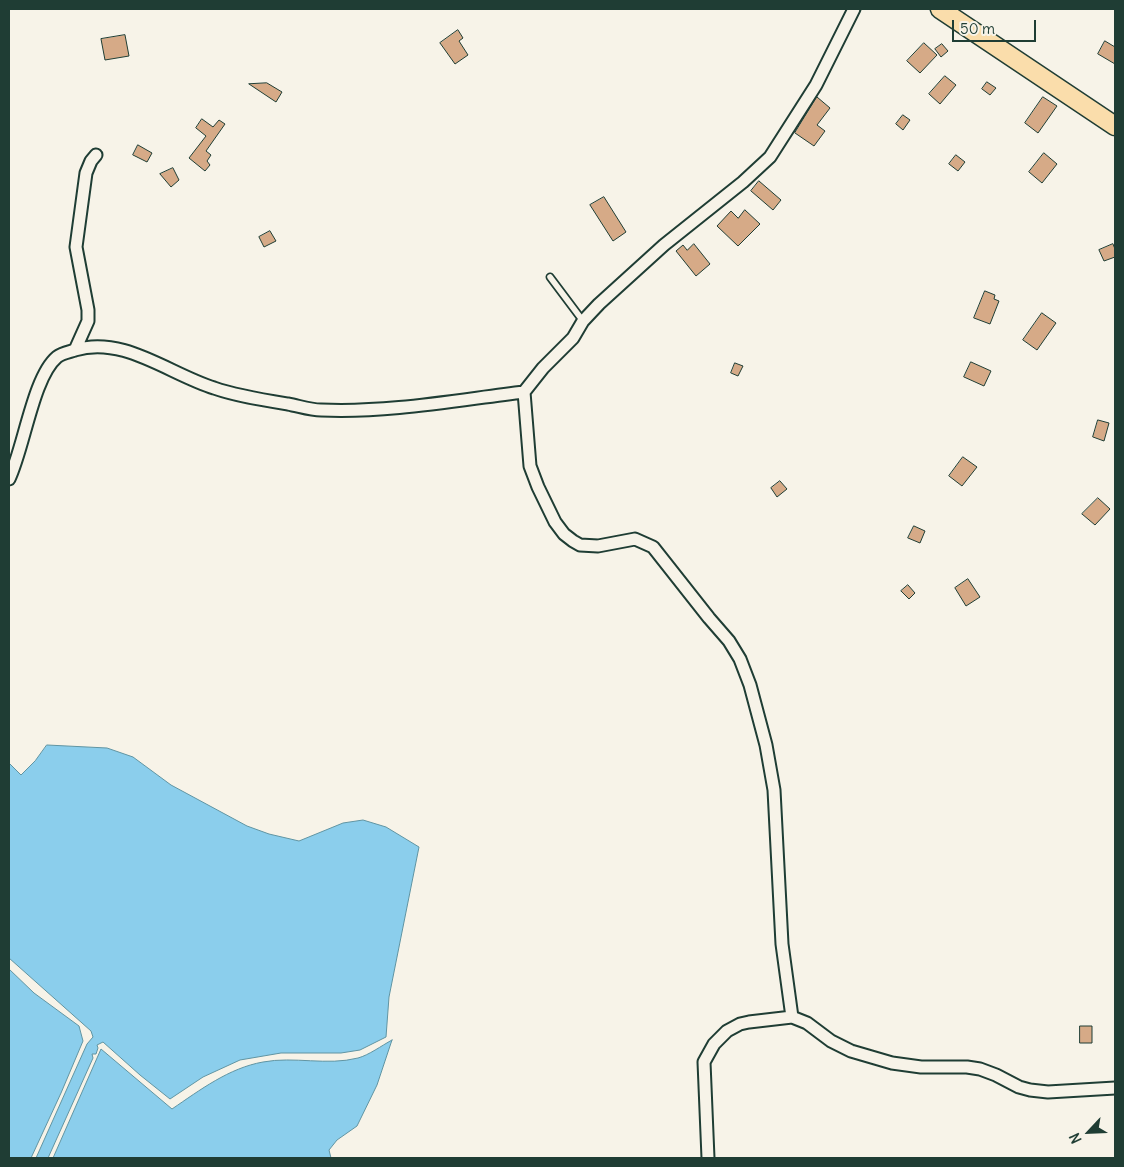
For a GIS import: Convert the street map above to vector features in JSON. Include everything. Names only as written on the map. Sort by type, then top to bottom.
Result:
[{"type":"main road","points":[[940,9],[1115,126]]},
{"type":"street","points":[[792,1017],[782,944],[774,790],[766,745],[750,685],[743,667],[729,641],[654,547],[635,538],[598,546],[580,545],[564,534],[555,522],[541,495],[530,466],[524,392],[542,368],[573,338],[583,320],[664,245],[743,182],[770,157],[816,85],[854,9]]},
{"type":"street","points":[[76,350],[88,321],[88,310],[76,247],[86,174],[91,161],[96,155]]},
{"type":"street","points":[[9,479],[18,456],[35,398],[49,367],[58,357],[90,346],[112,347],[133,353],[190,380],[216,389],[257,399],[319,410],[372,410],[524,392]]},
{"type":"street","points":[[708,1158],[704,1062],[709,1052],[727,1031],[740,1024],[792,1017],[807,1023],[831,1041],[851,1051],[892,1063],[920,1067],[973,1068],[996,1075],[1019,1087],[1048,1092],[1115,1088]]},
{"type":"lane","points":[[550,276],[583,320]]},
{"type":"water","points":[[47,745],[107,748],[133,757],[171,785],[247,826],[269,834],[299,841],[343,823],[363,820],[386,827],[419,847],[389,997],[386,1037],[360,1050],[341,1053],[281,1053],[240,1060],[203,1077],[170,1099],[103,1042],[97,1045],[96,1054],[92,1054],[93,1058],[48,1158],[36,1158],[87,1044],[93,1037],[91,1031],[9,958],[9,763],[21,775]]},
{"type":"water","points":[[9,969],[34,993],[79,1026],[83,1041],[31,1158],[9,1158]]},
{"type":"water","points":[[392,1040],[377,1085],[357,1126],[337,1140],[329,1150],[331,1158],[53,1158],[101,1049],[172,1109],[227,1074],[250,1065],[275,1060],[334,1061],[358,1058]]},
{"type":"building","points":[[458,30],[463,38],[459,41],[468,55],[455,64],[440,43]]},
{"type":"building","points":[[125,35],[129,56],[105,60],[101,39]]},
{"type":"building","points":[[1105,41],[1115,47],[1115,64],[1098,54]]},
{"type":"building","points":[[924,43],[937,55],[920,73],[907,61]]},
{"type":"building","points":[[942,44],[948,51],[941,57],[935,49]]},
{"type":"building","points":[[945,76],[956,85],[940,104],[929,94]]},
{"type":"building","points":[[987,82],[996,88],[990,95],[982,89]]},
{"type":"building","points":[[267,83],[282,92],[276,102],[249,84]]},
{"type":"building","points":[[817,97],[830,108],[817,125],[825,131],[814,146],[795,133]]},
{"type":"building","points":[[1043,97],[1057,106],[1038,133],[1025,123]]},
{"type":"building","points":[[903,115],[910,120],[903,130],[896,124]]},
{"type":"building","points":[[202,119],[213,127],[219,120],[225,124],[206,151],[211,155],[207,161],[210,165],[205,171],[189,158],[206,136],[196,128]]},
{"type":"building","points":[[138,145],[152,153],[147,162],[133,155]]},
{"type":"building","points":[[1044,153],[1057,164],[1042,183],[1029,172]]},
{"type":"building","points":[[956,155],[965,162],[958,171],[949,164]]},
{"type":"building","points":[[173,168],[179,180],[171,187],[160,174]]},
{"type":"building","points":[[759,181],[781,200],[773,210],[751,191]]},
{"type":"building","points":[[604,197],[626,232],[613,241],[590,205]]},
{"type":"building","points":[[745,210],[760,224],[738,246],[717,226],[731,211],[738,218]]},
{"type":"building","points":[[270,231],[276,241],[264,247],[259,237]]},
{"type":"building","points":[[694,244],[710,264],[696,276],[676,251],[683,245],[687,250]]},
{"type":"building","points":[[1113,244],[1115,257],[1104,261],[1099,250]]},
{"type":"building","points":[[985,291],[995,295],[994,299],[999,301],[990,324],[974,318]]},
{"type":"building","points":[[1042,313],[1056,323],[1037,350],[1023,340]]},
{"type":"building","points":[[971,362],[991,371],[984,386],[964,377]]},
{"type":"building","points":[[735,363],[743,366],[738,376],[731,373]]},
{"type":"building","points":[[1098,420],[1109,423],[1104,441],[1093,437]]},
{"type":"building","points":[[963,457],[977,467],[962,486],[949,476]]},
{"type":"building","points":[[780,481],[787,489],[777,497],[771,488]]},
{"type":"building","points":[[1098,498],[1110,509],[1095,525],[1082,514]]},
{"type":"building","points":[[914,526],[925,531],[920,543],[908,538]]},
{"type":"building","points":[[968,579],[980,597],[966,606],[955,588]]},
{"type":"building","points":[[908,585],[915,593],[909,599],[901,591]]},
{"type":"building","points":[[1080,1026],[1092,1026],[1092,1043],[1080,1043]]}]
